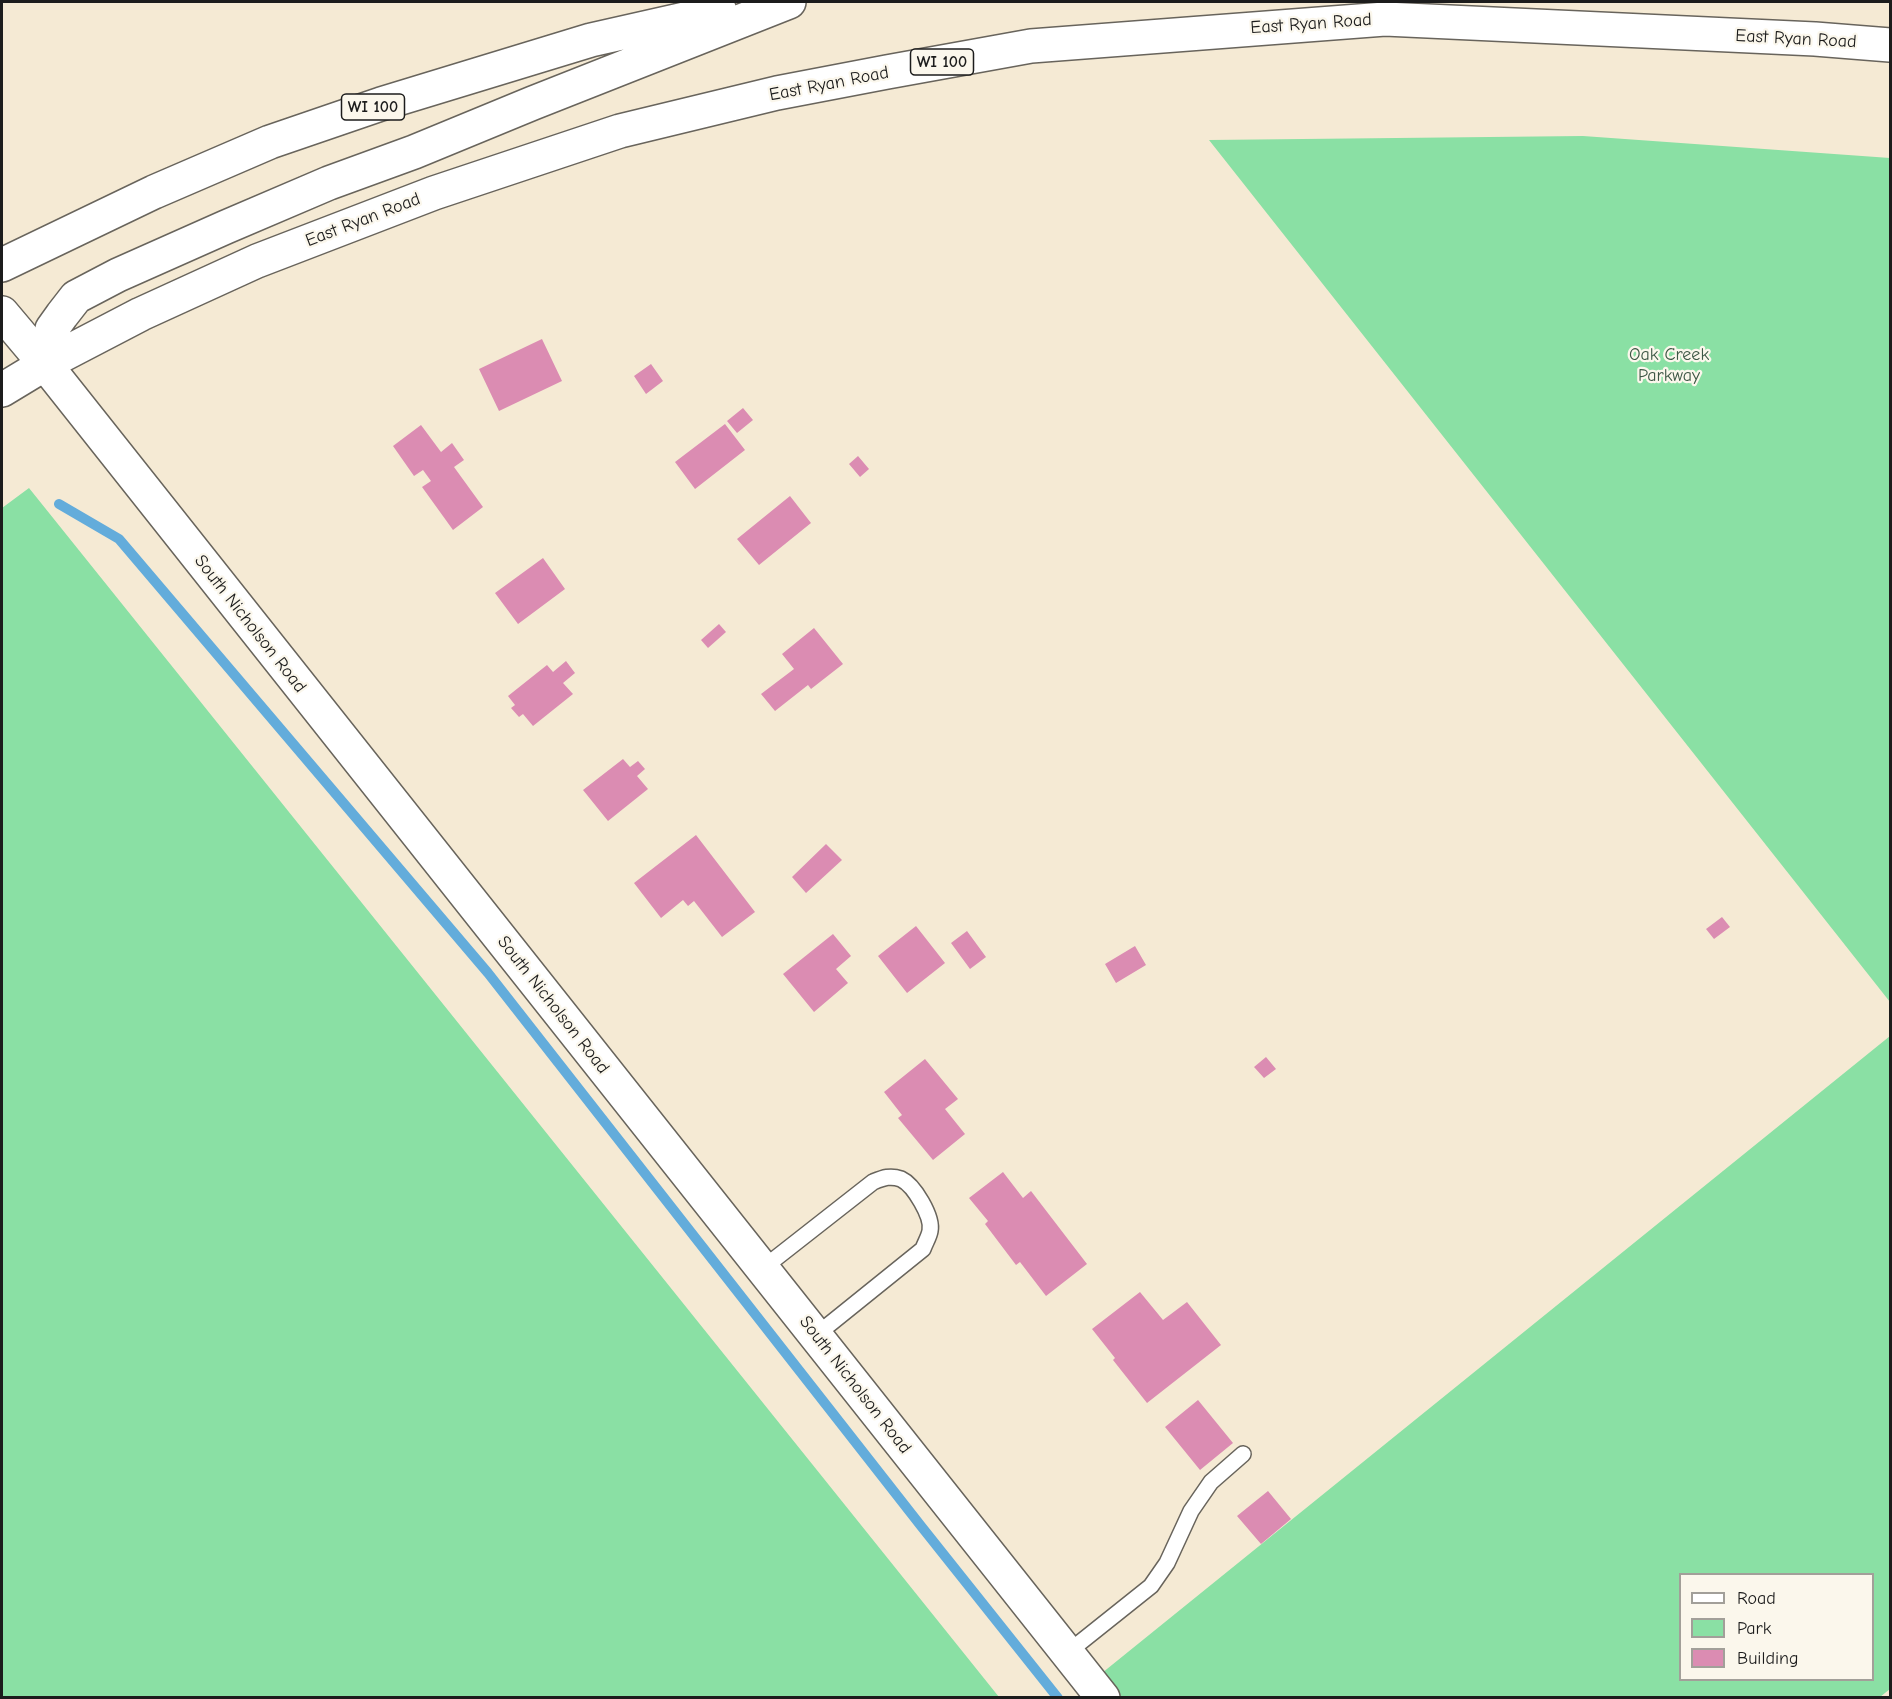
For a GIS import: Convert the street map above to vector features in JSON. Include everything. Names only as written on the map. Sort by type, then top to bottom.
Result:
[{"type":"main road","name":"WI 100","points":[[2,265],[154,192],[270,142],[381,104],[591,40],[763,2]]},
{"type":"main road","points":[[45,364],[52,329],[76,297],[118,275],[329,183],[414,152],[789,2]]},
{"type":"main road","name":"East Ryan Road","points":[[2,390],[45,364],[141,314],[257,261],[434,193],[620,131],[777,93],[1031,46],[1385,19],[1815,39],[1890,45]]},
{"type":"main road","name":"South Nicholson Road","points":[[2,313],[45,364],[1102,1698]]},
{"type":"lane","points":[[762,1269],[873,1182],[887,1177],[902,1180],[916,1193],[926,1211],[931,1229],[923,1249],[815,1336]]},
{"type":"lane","points":[[1067,1653],[1151,1586],[1167,1563],[1191,1511],[1210,1482],[1243,1454]]},
{"type":"green space","name":"Oak Creek Parkway","points":[[1583,136],[1890,158],[1890,1002],[1209,140]]},
{"type":"green space","points":[[29,488],[999,1697],[2,1697],[2,508]]},
{"type":"green space","points":[[1890,1036],[1890,1689],[1880,1697],[1122,1698],[1102,1673]]},
{"type":"building","points":[[542,339],[562,381],[499,411],[479,369]]},
{"type":"building","points":[[651,364],[663,381],[646,394],[634,376]]},
{"type":"building","points":[[743,408],[753,420],[737,433],[727,421]]},
{"type":"building","points":[[725,424],[745,450],[695,489],[675,462]]},
{"type":"building","points":[[421,425],[441,452],[452,443],[464,460],[454,467],[483,507],[453,530],[422,487],[431,481],[423,470],[414,476],[393,446]]},
{"type":"building","points":[[858,456],[869,469],[860,477],[849,464]]},
{"type":"building","points":[[790,496],[811,523],[759,565],[737,539]]},
{"type":"building","points":[[543,558],[565,589],[518,624],[495,593]]},
{"type":"building","points":[[719,624],[726,632],[708,648],[701,640]]},
{"type":"building","points":[[814,628],[843,664],[811,689],[808,685],[775,711],[761,694],[794,669],[782,654]]},
{"type":"building","points":[[566,661],[575,673],[563,683],[573,694],[533,726],[523,714],[519,717],[511,708],[515,705],[508,696],[547,665],[553,672]]},
{"type":"building","points":[[623,759],[630,767],[638,761],[645,769],[637,776],[648,789],[608,821],[583,790]]},
{"type":"building","points":[[696,835],[755,912],[722,937],[694,901],[688,906],[683,900],[661,918],[634,883]]},
{"type":"building","points":[[826,844],[842,860],[806,893],[792,877]]},
{"type":"building","points":[[1722,917],[1730,927],[1714,939],[1706,929]]},
{"type":"building","points":[[916,926],[945,963],[907,993],[878,956]]},
{"type":"building","points":[[967,931],[986,957],[970,969],[951,943]]},
{"type":"building","points":[[833,934],[851,956],[836,969],[848,983],[814,1012],[783,974]]},
{"type":"building","points":[[1135,946],[1146,965],[1116,983],[1105,964]]},
{"type":"building","points":[[1266,1057],[1276,1069],[1264,1078],[1254,1067]]},
{"type":"building","points":[[925,1059],[958,1099],[945,1109],[965,1134],[933,1160],[898,1118],[902,1115],[884,1092]]},
{"type":"building","points":[[1003,1172],[1023,1198],[1031,1191],[1087,1264],[1046,1296],[1020,1262],[1016,1265],[985,1224],[988,1221],[969,1198]]},
{"type":"building","points":[[1140,1292],[1163,1320],[1187,1302],[1221,1345],[1147,1403],[1092,1329]]},
{"type":"building","points":[[1198,1400],[1233,1443],[1200,1470],[1165,1427]]},
{"type":"building","points":[[1268,1491],[1291,1519],[1261,1544],[1237,1516]]},
{"type":"waterway","points":[[59,504],[119,539],[488,973],[1058,1698]]}]
